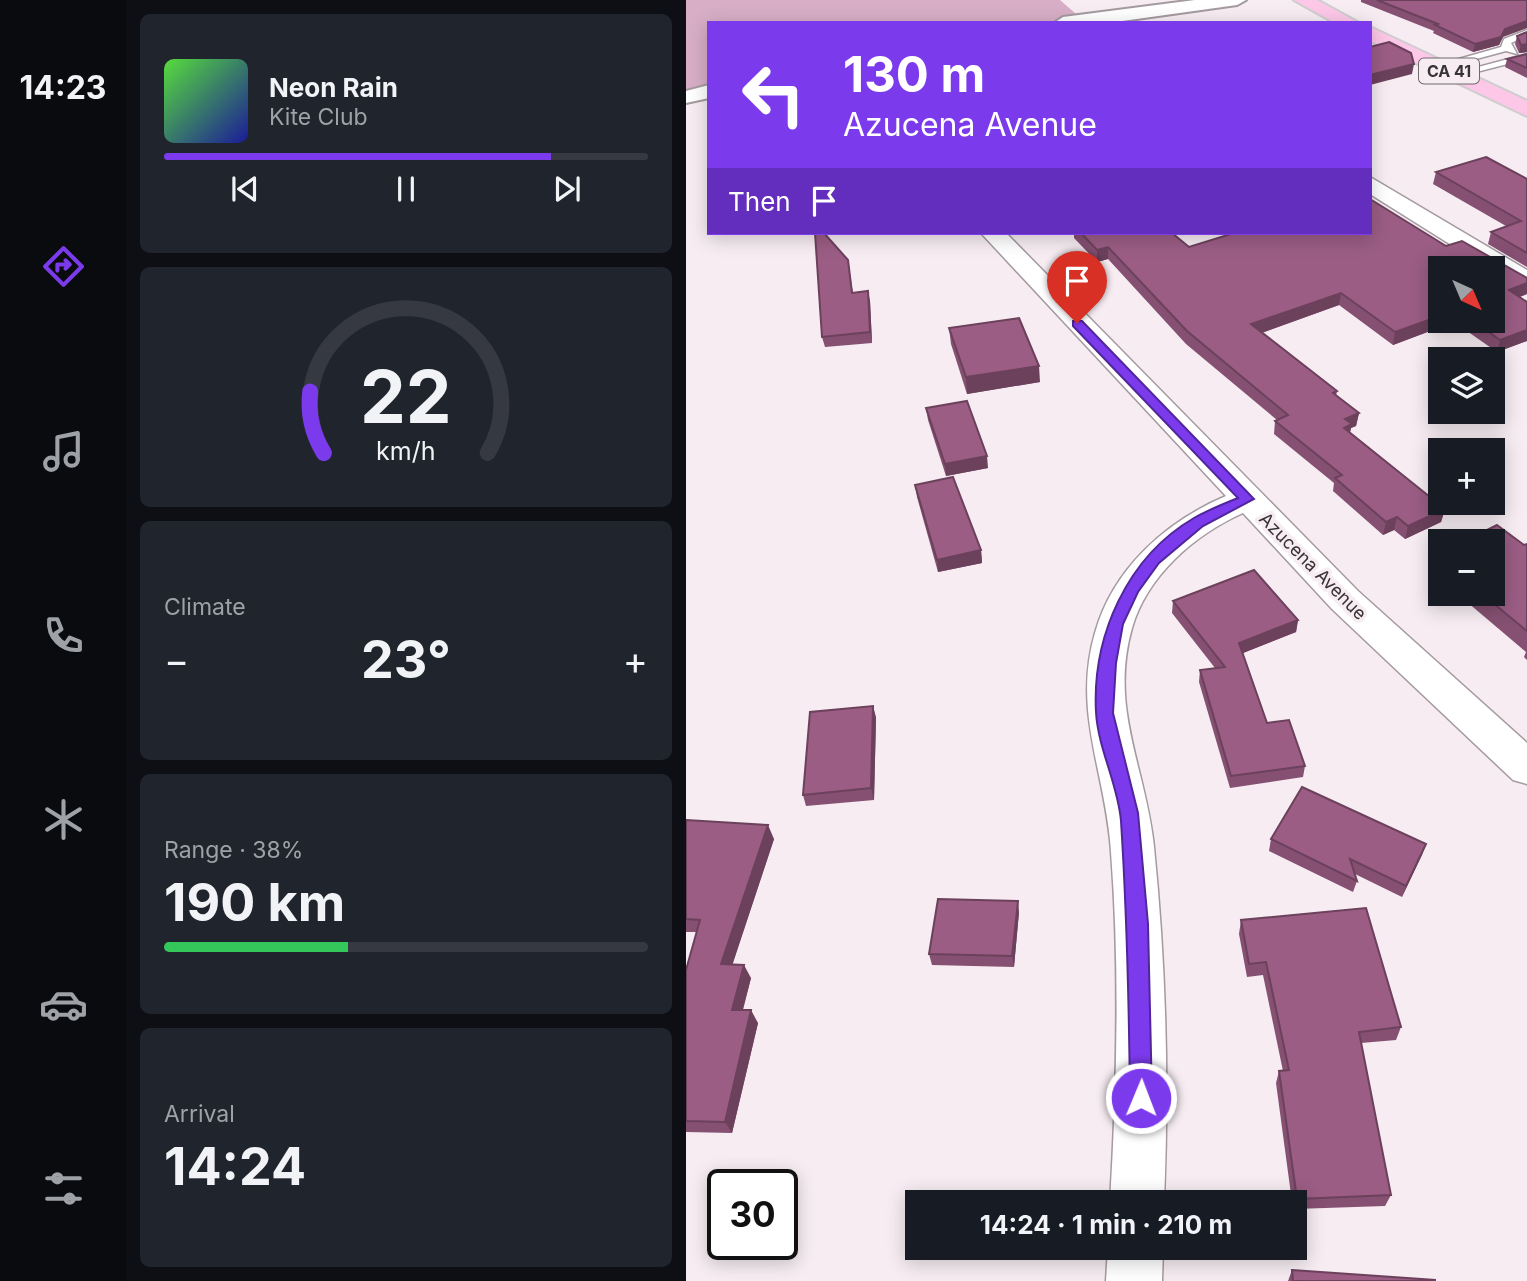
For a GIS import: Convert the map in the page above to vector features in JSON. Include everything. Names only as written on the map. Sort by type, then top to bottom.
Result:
[{"type":"main road","points":[[1303,0],[1346,21]]},
{"type":"main road","name":"CA 41","points":[[1372,34],[1527,108]]},
{"type":"street","points":[[1111,20],[1237,0]]},
{"type":"street","points":[[686,97],[707,92]]},
{"type":"street","points":[[1372,185],[1527,281]]},
{"type":"street","name":"Azucena Avenue","points":[[995,235],[1345,600],[1527,768]]},
{"type":"street","points":[[1137,1190],[1142,1071],[1138,924],[1129,813],[1105,713],[1108,663],[1115,624],[1131,590],[1154,559],[1198,522],[1247,499]]},
{"type":"street","points":[[1134,1281],[1135,1260]]},
{"type":"lane","points":[[1507,48],[1507,41],[1527,33]]},
{"type":"lane","points":[[1448,70],[1507,48],[1527,56]]},
{"type":"lane","points":[[1448,70],[1527,56]]},
{"type":"shaded area","points":[[686,0],[1060,0],[1076,14],[1106,17],[1079,21],[707,21],[707,93],[686,98]]},
{"type":"building","points":[[1377,0],[1527,0],[1527,21],[1505,29],[1501,37],[1475,44],[1435,25],[1438,24]]},
{"type":"building","points":[[1527,32],[1527,44],[1521,45],[1517,36]]},
{"type":"building","points":[[1389,42],[1411,53],[1414,64],[1372,74],[1372,46]]},
{"type":"building","points":[[1527,54],[1527,68],[1507,59]]},
{"type":"building","points":[[1486,157],[1527,179],[1527,253],[1491,232],[1521,221],[1436,172]]},
{"type":"building","points":[[1372,200],[1446,246],[1462,241],[1488,256],[1428,256],[1428,320],[1395,332],[1341,293],[1251,324],[1337,391],[1333,393],[1359,413],[1345,419],[1352,424],[1344,428],[1428,495],[1428,515],[1432,515],[1408,526],[1397,517],[1386,522],[1335,478],[1342,475],[1275,421],[1288,415],[1187,331],[1108,247],[1097,250],[1083,235],[1174,235],[1189,247],[1228,235],[1372,235]]},
{"type":"building","points":[[815,235],[826,235],[848,260],[852,293],[868,291],[870,332],[822,337]]},
{"type":"building","points":[[1505,265],[1527,278],[1527,283],[1509,290],[1527,302],[1527,330],[1500,340],[1490,333],[1505,333]]},
{"type":"building","points":[[1019,318],[1039,366],[966,377],[949,328]]},
{"type":"building","points":[[967,401],[987,456],[945,464],[926,408]]},
{"type":"building","points":[[953,477],[981,550],[937,560],[915,485]]},
{"type":"building","points":[[1505,531],[1524,545],[1527,544],[1527,631],[1497,606],[1505,606]]},
{"type":"building","points":[[1254,570],[1298,620],[1239,643],[1267,723],[1289,720],[1305,766],[1231,776],[1200,670],[1225,667],[1173,601]]},
{"type":"building","points":[[873,706],[871,788],[803,795],[810,712]]},
{"type":"building","points":[[1302,787],[1426,844],[1406,886],[1350,859],[1357,881],[1271,839]]},
{"type":"building","points":[[686,820],[768,825],[721,964],[744,965],[732,1010],[751,1010],[725,1122],[686,1121],[686,970],[700,920],[686,919]]},
{"type":"building","points":[[938,899],[1018,901],[1012,956],[929,954]]},
{"type":"building","points":[[1366,908],[1401,1027],[1359,1032],[1391,1195],[1307,1199],[1307,1190],[1296,1190],[1279,1071],[1289,1070],[1266,962],[1249,964],[1241,920]]},
{"type":"building","points":[[1292,1270],[1435,1280],[1435,1281],[1293,1281]]},
{"type":"route","points":[[1077,323],[1247,499],[1198,522],[1154,559],[1131,590],[1115,624],[1108,663],[1105,713],[1129,813],[1138,924],[1141,1098]]}]
